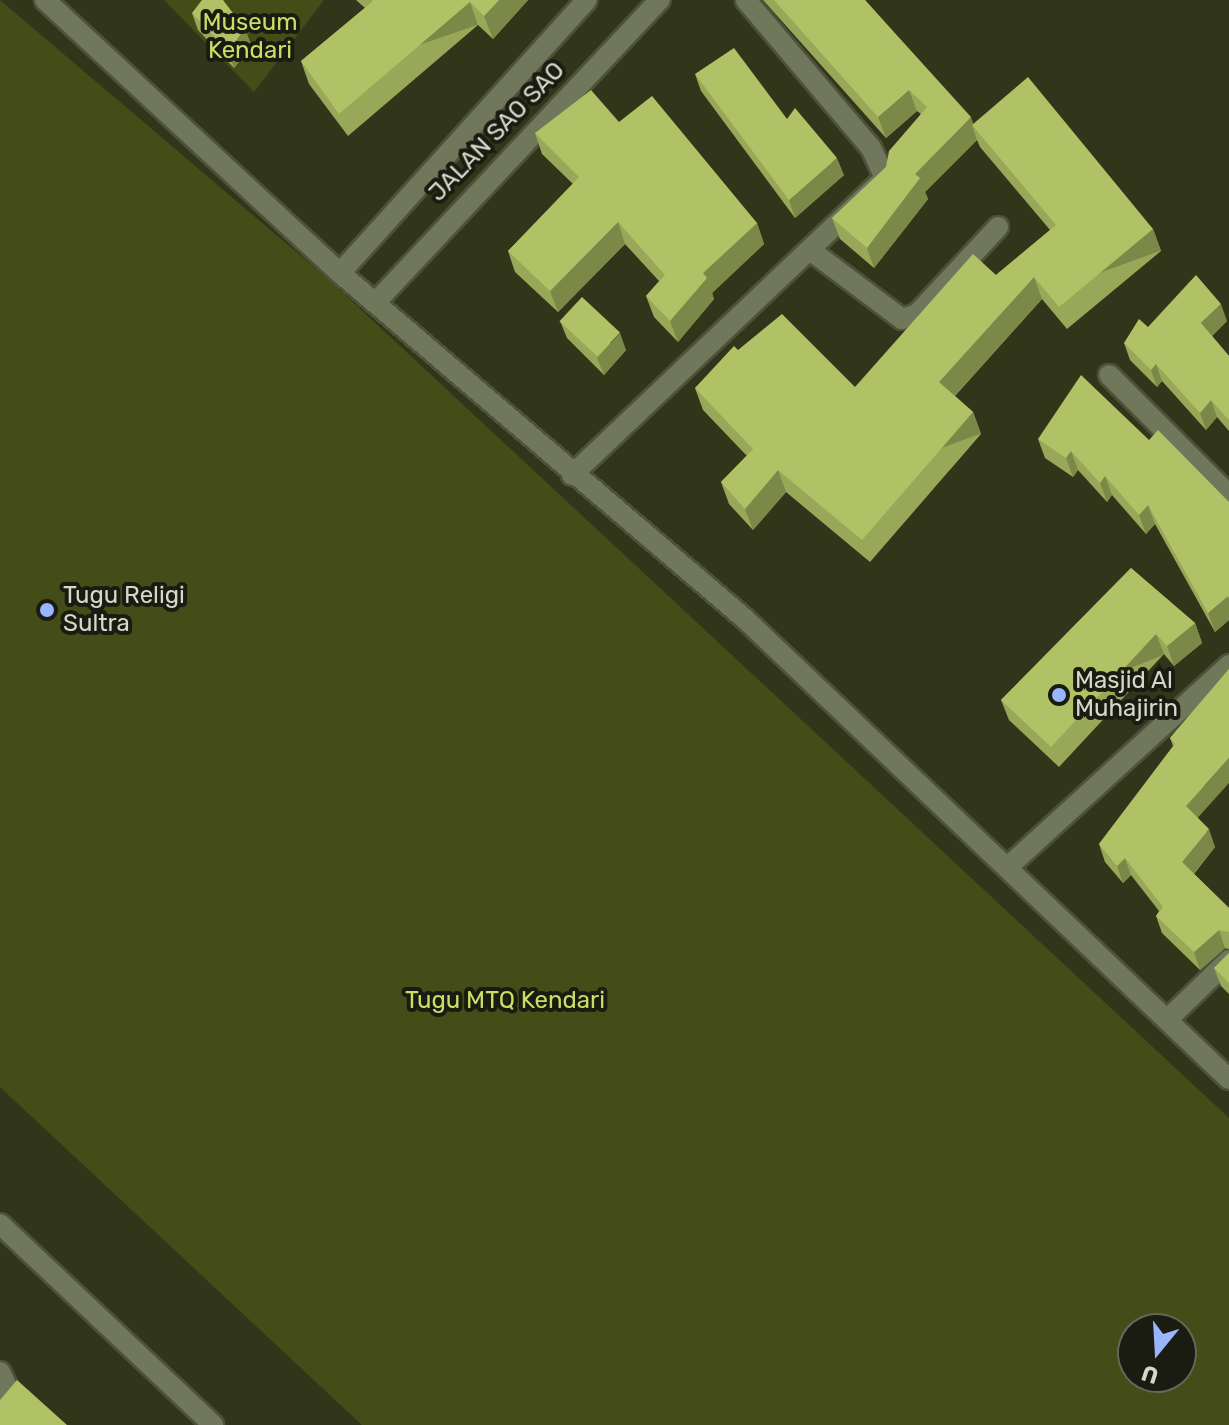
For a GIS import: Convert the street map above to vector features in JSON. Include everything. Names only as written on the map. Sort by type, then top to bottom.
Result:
[{"type":"street","points":[[45,0],[340,273],[572,475],[744,618],[1009,866],[1229,1079]]},
{"type":"street","name":"JALAN SAO SAO","points":[[340,273],[587,0]]},
{"type":"street","name":"JALAN SAO SAO","points":[[375,303],[660,0]]},
{"type":"street","points":[[572,475],[882,181],[884,166],[746,0]]},
{"type":"street","points":[[810,250],[902,319],[917,314],[998,227]]},
{"type":"street","points":[[1109,375],[1229,495]]},
{"type":"street","points":[[1009,866],[1229,665]]},
{"type":"street","points":[[1167,1020],[1229,960]]},
{"type":"street","points":[[0,1224],[213,1425]]},
{"type":"street","points":[[0,1372],[11,1395],[0,1423]]},
{"type":"green space","name":"Tugu MTQ Kendari","points":[[0,0],[327,278],[1229,1118],[1229,1425],[362,1425],[0,1087]]},
{"type":"green space","name":"Museum Kendari","points":[[164,0],[324,0],[254,92]]},
{"type":"building","points":[[202,0],[223,0],[245,29],[228,51],[192,13]]},
{"type":"building","points":[[372,0],[499,0],[484,16],[470,2],[339,114],[301,61]]},
{"type":"building","points":[[774,0],[865,0],[971,117],[915,174],[920,178],[867,248],[832,218],[886,167],[889,151],[927,107],[909,90],[878,117]]},
{"type":"building","points":[[734,48],[787,119],[795,108],[837,158],[789,200],[695,74]]},
{"type":"building","points":[[1028,77],[1153,229],[1059,307],[1034,277],[939,382],[973,412],[862,540],[778,470],[745,509],[721,482],[753,449],[695,388],[734,346],[738,350],[782,314],[855,387],[973,254],[996,275],[1056,225],[972,125]]},
{"type":"building","points":[[591,90],[619,122],[652,96],[757,223],[703,273],[707,278],[670,321],[646,296],[665,275],[618,222],[550,291],[508,251],[579,177],[535,133]]},
{"type":"building","points":[[1196,275],[1221,304],[1201,323],[1229,356],[1229,420],[1211,400],[1200,413],[1156,364],[1151,370],[1124,343],[1139,319],[1148,327]]},
{"type":"building","points":[[582,297],[620,332],[598,357],[559,321]]},
{"type":"building","points":[[1081,375],[1149,440],[1158,430],[1229,502],[1229,598],[1208,613],[1148,505],[1139,515],[1105,476],[1100,483],[1071,451],[1066,458],[1038,439]]},
{"type":"building","points":[[1131,568],[1195,623],[1167,646],[1156,634],[1051,747],[1001,700]]},
{"type":"building","points":[[1229,669],[1229,758],[1186,806],[1209,829],[1182,862],[1229,908],[1229,932],[1219,930],[1194,952],[1156,916],[1163,907],[1125,858],[1117,866],[1099,844],[1175,744],[1170,738]]},
{"type":"building","points":[[1229,953],[1229,983],[1214,968]]},
{"type":"building","points":[[17,1380],[67,1425],[0,1425],[0,1400]]},
{"type":"place","name":"Tugu Religi Sultra","points":[[47,610]]},
{"type":"place","name":"Masjid Al Muhajirin","points":[[1059,695]]}]
